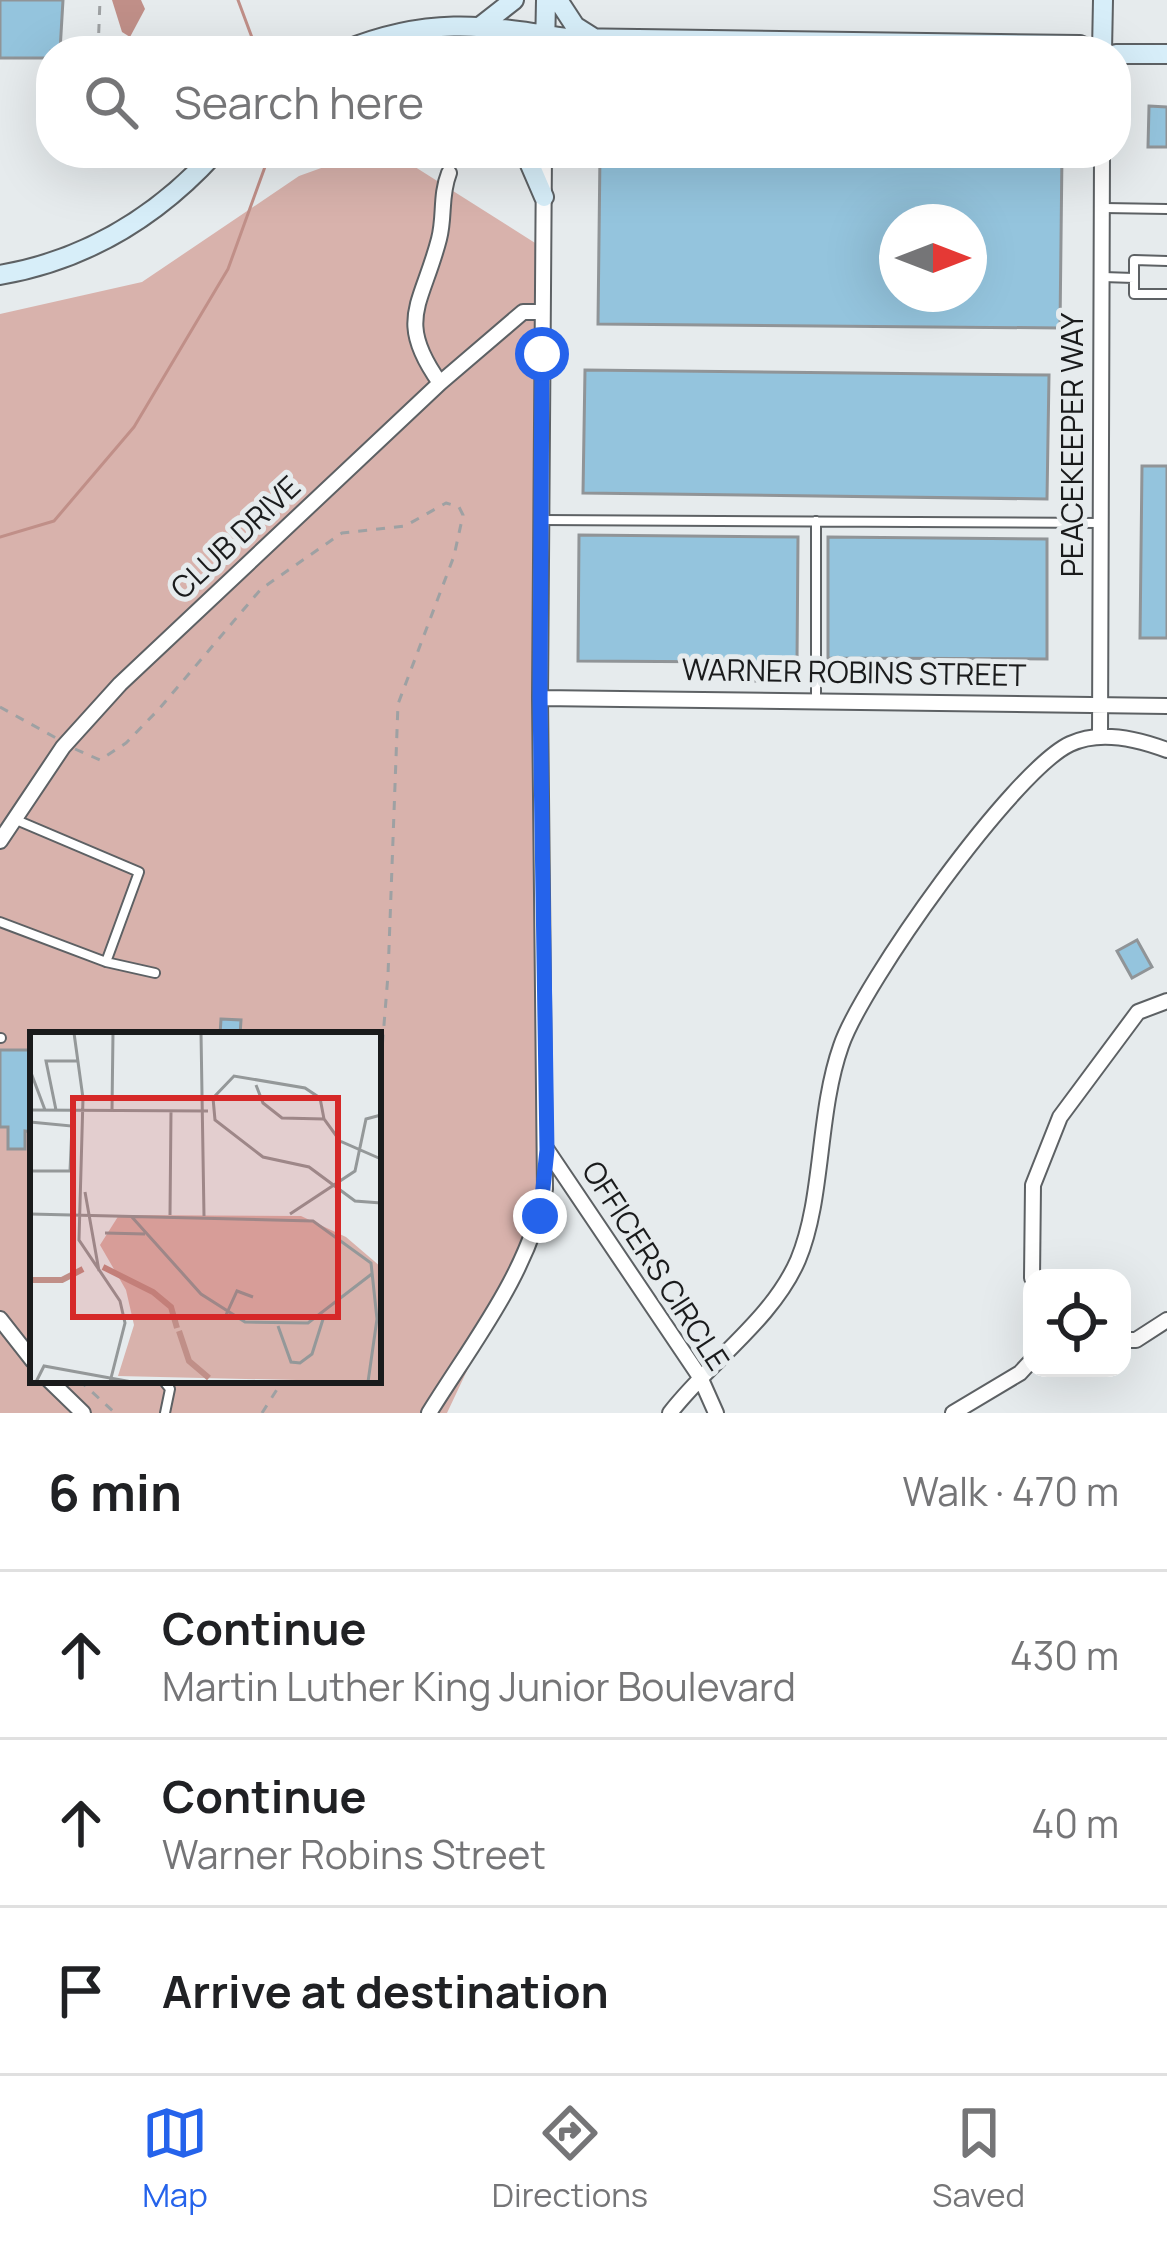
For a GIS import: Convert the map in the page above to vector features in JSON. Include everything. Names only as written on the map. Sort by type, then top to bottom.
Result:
[{"type":"street","points":[[482,25],[514,0]]},
{"type":"street","points":[[546,0],[546,36]]},
{"type":"street","points":[[558,0],[575,26],[591,36]]},
{"type":"street","points":[[1099,36],[1103,0]]},
{"type":"street","points":[[389,36],[408,30],[482,25],[521,36]]},
{"type":"street","points":[[1131,54],[1167,54]]},
{"type":"street","points":[[0,275],[41,268],[88,251],[145,217],[200,168]]},
{"type":"street","points":[[531,168],[544,197]]},
{"type":"street","points":[[429,1413],[514,1277],[538,1228],[545,1189],[540,698],[544,168]]},
{"type":"street","name":"PEACEKEEPER WAY","points":[[1100,736],[1102,168]]},
{"type":"street","points":[[440,383],[419,353],[413,329],[441,232],[441,194],[449,173]]},
{"type":"street","name":"CLUB DRIVE","points":[[0,841],[65,744],[120,684],[440,383],[523,312],[542,312]]},
{"type":"street","name":"WARNER ROBINS STREET","points":[[540,698],[1167,706]]},
{"type":"street","points":[[670,1413],[782,1288],[798,1259],[808,1226],[824,1109],[842,1041],[855,1012],[921,914],[1027,776],[1073,742],[1100,736],[1167,751]]},
{"type":"street","points":[[1032,1269],[1033,1185],[1060,1117],[1138,1012],[1167,1001]]},
{"type":"street","name":"OFFICERS CIRCLE","points":[[547,1150],[700,1377],[716,1413]]},
{"type":"street","points":[[0,1319],[7,1336],[30,1358]]},
{"type":"street","points":[[1131,1340],[1167,1320]]},
{"type":"street","points":[[953,1413],[1023,1370]]},
{"type":"street","points":[[59,1383],[83,1413]]},
{"type":"lane","points":[[1102,208],[1167,209]]},
{"type":"lane","points":[[1167,261],[1134,260],[1135,294],[1167,294]]},
{"type":"lane","points":[[1102,277],[1134,278]]},
{"type":"lane","points":[[542,520],[1100,523]]},
{"type":"lane","points":[[816,521],[816,700]]},
{"type":"lane","points":[[12,818],[140,872],[106,962]]},
{"type":"lane","points":[[0,922],[106,962],[155,973]]},
{"type":"lane","points":[[165,1383],[170,1389],[165,1413]]},
{"type":"path","points":[[99,36],[100,0]]},
{"type":"path","points":[[0,707],[100,760],[116,751],[159,709],[261,590],[337,537],[405,526],[446,503],[459,507],[463,515],[454,556],[398,704],[391,929],[381,1061]]},
{"type":"path","points":[[82,1383],[115,1413]]},
{"type":"path","points":[[262,1413],[281,1383]]},
{"type":"shaded area","points":[[112,0],[141,0],[145,9],[131,36],[122,32]]},
{"type":"shaded area","points":[[321,168],[417,168],[543,248],[540,1216],[447,1413],[0,1413],[0,314],[142,282],[299,176]]},
{"type":"building","points":[[0,0],[63,0],[61,36],[36,36],[36,58],[0,58]]},
{"type":"building","points":[[1149,106],[1167,107],[1167,147],[1148,147]]},
{"type":"building","points":[[600,168],[1062,168],[1060,328],[598,324]]},
{"type":"building","points":[[585,370],[1049,375],[1047,499],[583,493]]},
{"type":"building","points":[[1142,466],[1167,466],[1167,638],[1140,638]]},
{"type":"building","points":[[579,535],[798,537],[797,662],[760,662],[760,681],[741,681],[741,662],[578,661]]},
{"type":"building","points":[[828,537],[1047,539],[1047,659],[828,658]]},
{"type":"building","points":[[1137,940],[1152,967],[1132,978],[1117,951]]},
{"type":"building","points":[[221,1019],[241,1020],[240,1032],[220,1032]]},
{"type":"building","points":[[0,1050],[30,1050],[30,1132],[25,1131],[25,1149],[8,1149],[8,1127],[0,1127]]},
{"type":"waterway","points":[[238,0],[251,36]]},
{"type":"waterway","points":[[0,537],[54,521],[134,427],[228,269],[265,168]]},
{"type":"route","points":[[540,1216],[547,1150],[540,698],[542,354]]}]
